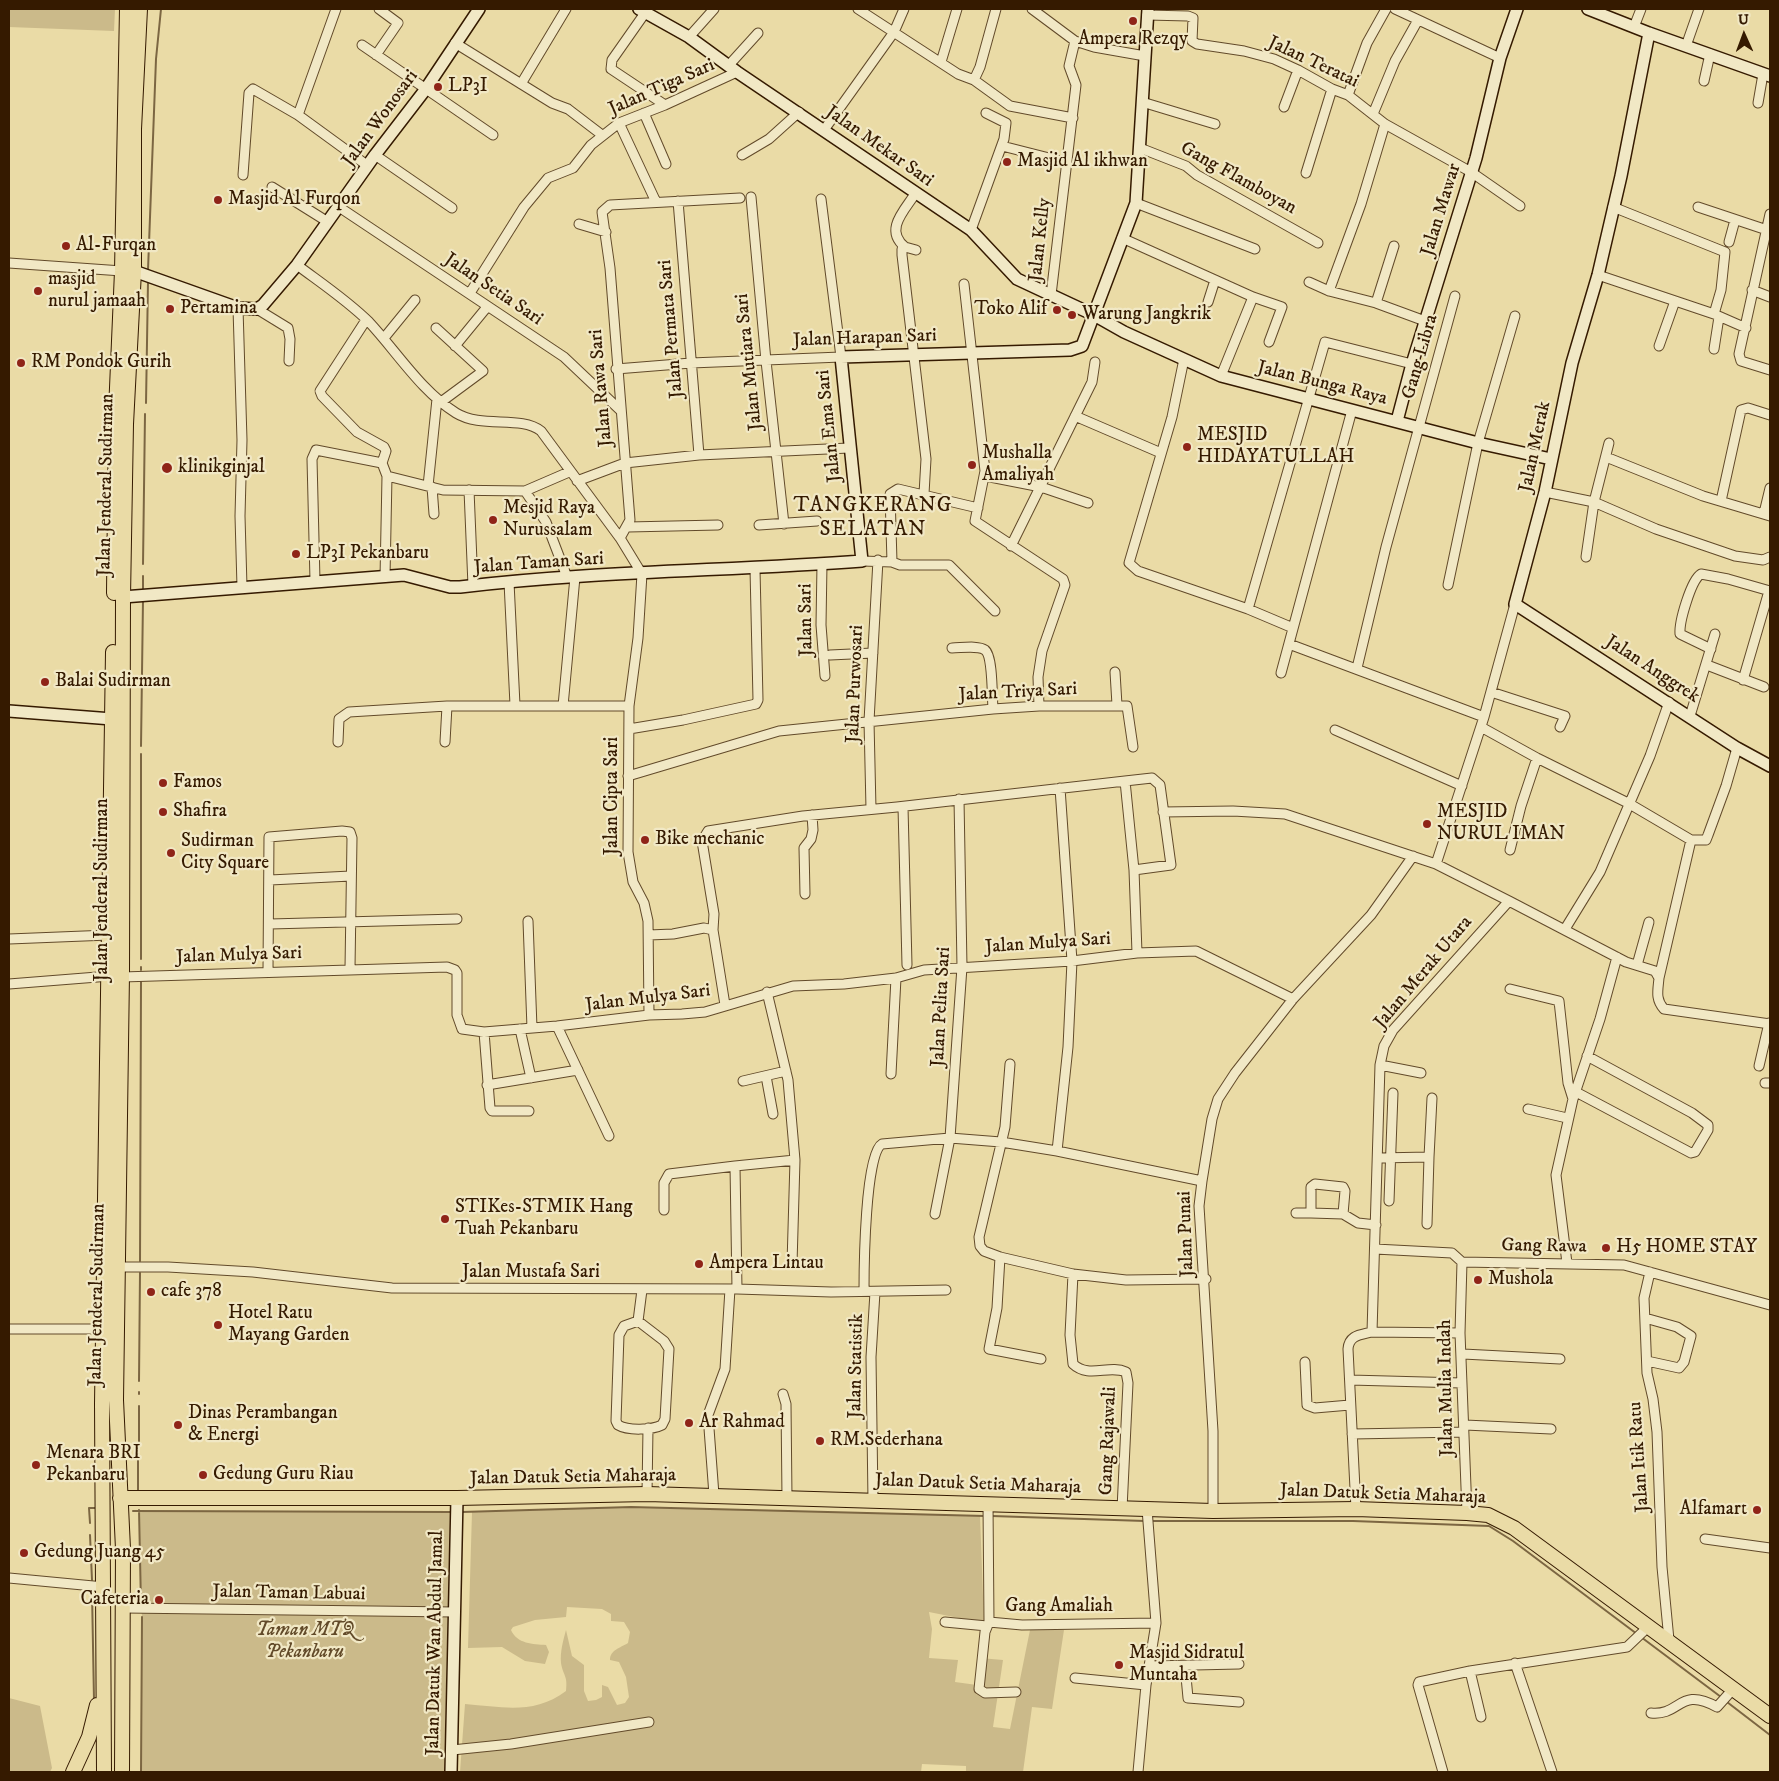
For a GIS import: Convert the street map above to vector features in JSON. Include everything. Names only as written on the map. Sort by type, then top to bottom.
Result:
[{"type":"main road","name":"Jalan Jenderal Sudirman","points":[[104,1772],[104,1330],[116,976],[123,597],[128,271],[127,9]]},
{"type":"main road","name":"Jalan Jenderal Sudirman","points":[[116,976],[109,935],[116,411],[128,271],[140,9]]},
{"type":"main road","name":"Jalan Jenderal Sudirman","points":[[113,1080],[117,1267],[116,1400],[124,1608],[122,1772]]},
{"type":"main road","name":"Jalan Datuk Setia Maharaja","points":[[120,1498],[457,1508],[647,1494],[874,1501],[988,1507],[1122,1508],[1147,1512],[1356,1510],[1488,1515],[1514,1528],[1646,1629],[1669,1640],[1731,1691],[1770,1716]]},
{"type":"main road","points":[[73,1772],[92,1728],[104,1662]]},
{"type":"street","points":[[298,115],[336,9]]},
{"type":"street","points":[[376,55],[398,23],[379,9]]},
{"type":"street","name":"Jalan Wonosari","points":[[257,309],[267,301],[328,222],[375,155],[425,90],[479,9]]},
{"type":"street","points":[[521,84],[566,9]]},
{"type":"street","points":[[689,37],[714,9]]},
{"type":"street","points":[[858,9],[958,74],[974,80],[1010,106],[1073,118]]},
{"type":"street","points":[[824,130],[894,32],[904,9]]},
{"type":"street","points":[[941,62],[957,9]]},
{"type":"street","points":[[974,80],[980,66],[996,9]]},
{"type":"street","points":[[1032,9],[1075,41],[1094,47],[1145,56]]},
{"type":"street","points":[[1348,95],[1367,43],[1386,9]]},
{"type":"street","points":[[1395,9],[1500,58]]},
{"type":"street","name":"Jalan Mawar","points":[[1397,421],[1425,320],[1471,172],[1500,58],[1517,9]]},
{"type":"street","points":[[1588,9],[1612,13],[1634,27],[1767,75],[1758,103]]},
{"type":"street","points":[[1634,27],[1641,9]]},
{"type":"street","points":[[1686,46],[1699,9]]},
{"type":"street","points":[[642,11],[612,60],[611,69],[665,105]]},
{"type":"street","name":"Jalan Mekar Sari","points":[[642,11],[689,37],[915,194],[971,230],[1017,280],[1094,315]]},
{"type":"street","points":[[1094,315],[1136,203],[1148,12]]},
{"type":"street","name":"Jalan Teratai","points":[[1148,12],[1193,18],[1192,41],[1197,44],[1244,51],[1274,59],[1332,89],[1348,95],[1385,124],[1471,172],[1520,206]]},
{"type":"street","points":[[1373,114],[1395,62],[1418,20]]},
{"type":"street","points":[[733,68],[758,33]]},
{"type":"street","name":"Jalan Merak","points":[[1436,864],[1492,692],[1545,492],[1572,364],[1598,275],[1649,33]]},
{"type":"street","name":"Jalan Kelly","points":[[1051,295],[1065,162],[1073,118],[1076,85],[1069,66],[1075,41]]},
{"type":"street","points":[[455,43],[552,103],[568,109],[602,135]]},
{"type":"street","points":[[362,45],[493,135]]},
{"type":"street","points":[[1704,81],[1710,54]]},
{"type":"street","name":"Jalan Tiga Sari","points":[[470,293],[524,206],[540,185],[548,178],[577,165],[591,145],[619,123],[665,105],[733,68]]},
{"type":"street","points":[[1284,107],[1298,70]]},
{"type":"street","points":[[1306,173],[1332,89]]},
{"type":"street","points":[[243,175],[250,92],[257,90],[298,115],[368,166]]},
{"type":"street","points":[[1142,102],[1215,124]]},
{"type":"street","points":[[742,154],[769,139],[799,112]]},
{"type":"street","points":[[644,113],[666,164]]},
{"type":"street","points":[[971,230],[1002,146],[1006,122],[986,113]]},
{"type":"street","points":[[619,123],[656,202],[740,198]]},
{"type":"street","points":[[1329,291],[1361,204],[1385,124]]},
{"type":"street","points":[[1002,146],[1065,162]]},
{"type":"street","name":"Gang Flamboyan","points":[[1140,148],[1186,166],[1197,175],[1318,243]]},
{"type":"street","points":[[375,155],[452,208]]},
{"type":"street","points":[[272,187],[328,222]]},
{"type":"street","points":[[915,194],[896,226],[895,237],[905,247],[916,250]]},
{"type":"street","name":"Jalan Mutiara Sari","points":[[750,197],[784,524]]},
{"type":"street","name":"Jalan Ema Sari","points":[[821,198],[841,357],[862,561]]},
{"type":"street","name":"Jalan Permata Sari","points":[[678,201],[699,455]]},
{"type":"street","name":"Jalan Rawa Sari","points":[[628,526],[630,520],[606,232],[602,212],[610,206],[656,202]]},
{"type":"street","points":[[1136,203],[1255,249]]},
{"type":"street","name":"Jalan Setia Sari","points":[[339,207],[564,357],[620,410]]},
{"type":"street","points":[[1613,207],[1725,252],[1714,349]]},
{"type":"street","points":[[1698,207],[1766,230]]},
{"type":"street","points":[[1770,214],[1739,354],[1741,360],[1770,370]]},
{"type":"street","points":[[1729,242],[1735,220]]},
{"type":"street","points":[[579,224],[606,232]]},
{"type":"street","points":[[1122,238],[1254,297],[1282,307],[1269,342]]},
{"type":"street","points":[[1376,302],[1394,246]]},
{"type":"street","points":[[905,247],[902,249],[902,255],[926,459],[924,494]]},
{"type":"street","points":[[9,263],[128,271],[238,308],[257,309],[288,328],[290,339],[289,361]]},
{"type":"street","points":[[296,265],[366,320],[439,401],[457,413],[474,420],[535,428],[543,434],[569,472],[620,538],[642,574]]},
{"type":"street","points":[[1598,275],[1717,315],[1746,328]]},
{"type":"street","points":[[1208,302],[1215,280]]},
{"type":"street","points":[[1309,282],[1329,291],[1376,302],[1425,320]]},
{"type":"street","points":[[964,284],[985,476],[975,518],[978,524],[1063,579],[1065,585],[1042,650],[1038,677],[1038,706]]},
{"type":"street","points":[[1752,290],[1770,297]]},
{"type":"street","name":"Gang Libra","points":[[1357,668],[1386,547],[1455,296]]},
{"type":"street","points":[[1221,376],[1254,297]]},
{"type":"street","points":[[384,338],[415,300]]},
{"type":"street","points":[[1659,346],[1675,301]]},
{"type":"street","points":[[455,346],[487,306]]},
{"type":"street","points":[[238,308],[242,440],[240,516],[242,587]]},
{"type":"street","name":"Jalan Harapan Sari","points":[[616,369],[691,363],[1070,350],[1082,346],[1094,315]]},
{"type":"street","name":"Jalan Bunga Raya","points":[[1094,315],[1124,332],[1221,376],[1418,428],[1551,459]]},
{"type":"street","points":[[1448,584],[1478,443],[1515,316]]},
{"type":"street","points":[[366,320],[320,390],[322,396],[357,432],[384,447],[386,451],[382,462],[387,476],[385,576]]},
{"type":"street","points":[[434,514],[430,487],[439,401],[483,371],[436,328]]},
{"type":"street","points":[[1248,609],[1310,400],[1322,350],[1327,341],[1412,364]]},
{"type":"street","points":[[1184,359],[1172,417],[1129,564],[1138,571],[1248,609],[1293,628]]},
{"type":"street","points":[[1012,546],[1092,382],[1095,362]]},
{"type":"street","points":[[1720,501],[1741,410],[1748,408],[1770,415]]},
{"type":"street","points":[[1281,673],[1352,410]]},
{"type":"street","points":[[1075,416],[1161,453]]},
{"type":"street","points":[[1586,556],[1594,502],[1609,443]]},
{"type":"street","points":[[576,481],[625,463],[699,455],[849,448]]},
{"type":"street","points":[[315,581],[312,459],[314,452],[316,450],[382,462]]},
{"type":"street","points":[[1606,457],[1665,482],[1767,515],[1770,488]]},
{"type":"street","points":[[387,476],[430,487],[469,490],[525,490],[569,472]]},
{"type":"street","points":[[985,476],[1041,488],[1088,503]]},
{"type":"street","points":[[892,562],[890,494],[898,489],[978,508]]},
{"type":"street","points":[[469,490],[472,586]]},
{"type":"street","points":[[525,490],[546,522],[571,577],[563,706]]},
{"type":"street","points":[[1545,492],[1594,502],[1656,529],[1735,556],[1763,560],[1770,558]]},
{"type":"street","points":[[759,525],[817,521]]},
{"type":"street","points":[[620,538],[628,526],[718,525]]},
{"type":"street","name":"Jalan Taman Sari","points":[[123,597],[385,576],[414,576],[450,587],[571,577],[755,569],[878,560],[900,565],[948,565],[995,611]]},
{"type":"street","name":"Jalan Purwosari","points":[[871,808],[869,721],[878,560]]},
{"type":"street","name":"Jalan Sari","points":[[822,564],[821,625],[825,676]]},
{"type":"street","points":[[629,729],[756,704],[758,700],[755,569]]},
{"type":"street","name":"Jalan Cipta Sari","points":[[642,574],[638,638],[629,706],[628,776],[630,868],[633,882],[644,903],[649,935],[649,1015]]},
{"type":"street","points":[[1711,649],[1680,634],[1693,580],[1697,576],[1701,574],[1728,579],[1770,591],[1743,680]]},
{"type":"street","points":[[509,582],[515,705]]},
{"type":"street","name":"Jalan Anggrek","points":[[1514,604],[1669,702],[1737,748],[1770,766]]},
{"type":"street","points":[[1690,716],[1716,634]]},
{"type":"street","points":[[1289,644],[1484,717]]},
{"type":"street","points":[[952,648],[985,650],[990,658],[993,709]]},
{"type":"street","name":"Jalan Sari","points":[[830,655],[873,653]]},
{"type":"street","points":[[1707,666],[1764,687]]},
{"type":"street","points":[[1115,672],[1117,705],[1129,708],[1133,747]]},
{"type":"street","points":[[1492,692],[1565,716],[1560,727]]},
{"type":"street","points":[[1565,929],[1600,872],[1628,802],[1650,756],[1669,702]]},
{"type":"street","name":"Jalan Triya Sari","points":[[628,776],[778,731],[993,709],[1038,706],[1117,705]]},
{"type":"street","points":[[338,742],[340,719],[349,712],[447,706],[629,706]]},
{"type":"street","points":[[445,742],[447,706]]},
{"type":"street","points":[[9,711],[112,719]]},
{"type":"street","points":[[1481,727],[1537,758],[1628,802],[1691,840],[1706,840],[1726,786],[1737,748]]},
{"type":"street","points":[[1334,730],[1462,786]]},
{"type":"street","points":[[1510,850],[1521,806],[1537,758]]},
{"type":"street","points":[[725,1005],[713,930],[714,914],[702,841],[704,834],[708,831],[812,815],[871,808],[903,807],[1152,778],[1160,785],[1170,865],[1134,870]]},
{"type":"street","name":"Jalan Mulya Sari","points":[[9,984],[116,976],[350,968],[451,967],[457,973],[457,1015],[462,1028],[484,1032],[557,1026],[649,1015],[705,1012],[767,992],[793,986],[844,984],[896,978],[924,970],[1072,961],[1137,953],[1134,870],[1125,781]]},
{"type":"street","points":[[1057,1151],[1068,1047],[1072,961],[1060,788]]},
{"type":"street","name":"Jalan Pelita Sari","points":[[935,1214],[950,1138],[962,967],[959,800]]},
{"type":"street","points":[[903,807],[907,965]]},
{"type":"street","points":[[1164,812],[1233,811],[1285,814],[1413,856],[1436,864],[1617,957],[1655,971],[1660,978]]},
{"type":"street","points":[[805,894],[804,848],[811,839],[813,830],[812,815]]},
{"type":"street","points":[[268,971],[270,924],[269,837],[342,831],[348,831],[351,834],[350,968]]},
{"type":"street","points":[[1691,840],[1660,978],[1657,995],[1659,1003],[1664,1009],[1770,1024],[1759,1066]]},
{"type":"street","points":[[1202,1182],[1212,1119],[1218,1098],[1235,1073],[1293,999],[1371,915],[1413,856]]},
{"type":"street","points":[[270,880],[351,876]]},
{"type":"street","name":"Jalan Merak Utara","points":[[1372,1332],[1380,1065],[1384,1046],[1393,1030],[1508,901]]},
{"type":"street","points":[[270,924],[457,919]]},
{"type":"street","points":[[528,921],[532,1028]]},
{"type":"street","points":[[1637,965],[1649,922]]},
{"type":"street","points":[[649,935],[674,934],[704,928],[713,930]]},
{"type":"street","points":[[9,939],[109,935]]},
{"type":"street","points":[[1137,953],[1196,952],[1293,999]]},
{"type":"street","points":[[1567,1263],[1556,1175],[1567,1118],[1600,1019],[1617,957]]},
{"type":"street","points":[[891,1074],[896,978]]},
{"type":"street","points":[[1510,989],[1559,1001],[1568,1083],[1574,1096],[1691,1153],[1695,1152],[1708,1130],[1708,1125],[1692,1113],[1587,1056]]},
{"type":"street","points":[[767,992],[786,1071],[795,1160],[792,1264]]},
{"type":"street","points":[[557,1026],[609,1136]]},
{"type":"street","points":[[520,1029],[531,1078]]},
{"type":"street","points":[[484,1032],[488,1102],[492,1111],[529,1111]]},
{"type":"street","points":[[1010,1064],[1007,1108],[1001,1142],[979,1237],[980,1246],[984,1251],[1000,1257],[1073,1274],[1126,1280],[1206,1279]]},
{"type":"street","points":[[1380,1065],[1420,1073]]},
{"type":"street","points":[[487,1085],[578,1070]]},
{"type":"street","points":[[743,1081],[786,1071]]},
{"type":"street","points":[[766,1076],[773,1114]]},
{"type":"street","points":[[1389,1201],[1393,1093]]},
{"type":"street","points":[[1427,1224],[1432,1098]]},
{"type":"street","points":[[1528,1109],[1567,1118]]},
{"type":"street","name":"Jalan Punai","points":[[864,1292],[865,1224],[875,1150],[882,1144],[950,1138],[1001,1142],[1057,1151],[1202,1182],[1200,1206],[1206,1279],[1213,1430],[1213,1511]]},
{"type":"street","points":[[1378,1158],[1429,1157]]},
{"type":"street","points":[[664,1210],[664,1183],[669,1174],[795,1160]]},
{"type":"street","points":[[714,1495],[708,1415],[725,1368],[734,1289],[735,1166]]},
{"type":"street","points":[[1311,1213],[1311,1187],[1315,1184],[1342,1187],[1345,1191],[1343,1214]]},
{"type":"street","points":[[1296,1213],[1343,1214],[1358,1223],[1376,1225]]},
{"type":"street","points":[[1375,1249],[1452,1254],[1462,1262]]},
{"type":"street","points":[[1000,1257],[997,1308],[989,1349],[1041,1359]]},
{"type":"street","name":"Gang Rawa","points":[[1462,1262],[1624,1265],[1770,1305]]},
{"type":"street","name":"Jalan Mulia Indah","points":[[1462,1262],[1460,1333],[1463,1354],[1462,1383],[1467,1513]]},
{"type":"street","name":"Jalan Mustafa Sari","points":[[117,1267],[168,1267],[253,1272],[392,1288],[734,1289],[864,1292],[946,1290]]},
{"type":"street","name":"Jalan Itik Ratu","points":[[1650,1272],[1644,1298],[1647,1361],[1657,1432],[1662,1567],[1669,1640]]},
{"type":"street","name":"Gang Rajawali","points":[[1073,1274],[1070,1335],[1073,1364],[1081,1370],[1121,1369],[1126,1372],[1128,1382],[1122,1508]]},
{"type":"street","points":[[638,1321],[642,1290]]},
{"type":"street","name":"Jalan Statistik","points":[[874,1501],[871,1357],[875,1292]]},
{"type":"street","points":[[1645,1318],[1678,1327],[1691,1336],[1682,1366],[1679,1368],[1647,1361]]},
{"type":"street","points":[[638,1321],[664,1341],[669,1353],[665,1420],[659,1427],[624,1428],[618,1425],[616,1421],[619,1335],[624,1326],[638,1321]]},
{"type":"street","points":[[9,1329],[104,1330]]},
{"type":"street","points":[[1356,1510],[1350,1406],[1349,1342],[1355,1336],[1372,1332],[1460,1333]]},
{"type":"street","points":[[1463,1354],[1560,1359]]},
{"type":"street","points":[[1304,1362],[1307,1405],[1315,1408],[1350,1406]]},
{"type":"street","points":[[1350,1380],[1462,1383]]},
{"type":"street","points":[[782,1394],[786,1404],[787,1498]]},
{"type":"street","points":[[647,1494],[648,1428]]},
{"type":"street","points":[[1352,1434],[1464,1428],[1551,1429]]},
{"type":"street","name":"Gang Amaliah","points":[[988,1507],[988,1624],[1156,1623]]},
{"type":"street","name":"Jalan Datuk Wan Abdul Jamal","points":[[451,1772],[457,1508]]},
{"type":"street","points":[[1138,1772],[1146,1685],[1156,1623],[1147,1512]]},
{"type":"street","points":[[1705,1539],[1770,1548]]},
{"type":"street","points":[[9,1578],[104,1587]]},
{"type":"street","name":"Jalan Taman Labuai","points":[[124,1608],[455,1612]]},
{"type":"street","points":[[945,1622],[988,1624],[979,1690],[985,1693],[1016,1692]]},
{"type":"street","points":[[1443,1772],[1418,1685],[1419,1682],[1515,1663],[1620,1648],[1636,1641],[1646,1629]]},
{"type":"street","points":[[1515,1663],[1552,1772]]},
{"type":"street","points":[[1150,1666],[1239,1664]]},
{"type":"street","points":[[1185,1666],[1188,1698],[1239,1702]]},
{"type":"street","points":[[1470,1671],[1481,1717]]},
{"type":"street","points":[[1075,1678],[1146,1685]]},
{"type":"street","points":[[1651,1714],[1667,1711],[1688,1699],[1702,1700],[1717,1707],[1731,1691]]},
{"type":"street","points":[[452,1750],[511,1744],[649,1722]]},
{"type":"green space","points":[[9,9],[115,9],[114,31],[9,27]]},
{"type":"green space","points":[[631,1507],[980,1516],[984,1623],[929,1612],[932,1629],[929,1658],[958,1660],[955,1682],[977,1685],[980,1658],[1003,1660],[993,1727],[1010,1729],[1030,1630],[1064,1630],[1052,1709],[1032,1707],[1023,1772],[966,1772],[966,1766],[922,1764],[921,1772],[460,1772],[465,1704],[518,1708],[542,1704],[566,1691],[561,1659],[566,1630],[572,1656],[584,1665],[584,1691],[588,1701],[602,1697],[602,1685],[608,1687],[617,1705],[625,1703],[629,1697],[626,1677],[619,1662],[610,1660],[610,1657],[619,1648],[628,1643],[630,1632],[624,1622],[611,1621],[611,1614],[602,1609],[567,1607],[566,1617],[535,1620],[513,1627],[511,1630],[521,1641],[546,1645],[549,1652],[545,1664],[525,1661],[502,1647],[468,1648],[472,1512]]},
{"type":"green space","name":"Taman MTQ Pekanbaru","points":[[139,1510],[450,1512],[444,1772],[141,1772],[142,1619]]},
{"type":"green space","points":[[9,1698],[40,1706],[52,1768],[50,1772],[9,1772]]},
{"type":"waterway","points":[[148,270],[156,59],[161,9]]},
{"type":"waterway","points":[[146,403],[148,282]]},
{"type":"waterway","points":[[143,564],[145,414]]},
{"type":"waterway","points":[[143,576],[143,590]]},
{"type":"waterway","points":[[141,746],[143,600]]},
{"type":"waterway","points":[[141,754],[141,959]]},
{"type":"waterway","points":[[140,1261],[141,982]]},
{"type":"waterway","points":[[139,1381],[140,1273]]},
{"type":"waterway","points":[[139,1406],[139,1443]]},
{"type":"waterway","points":[[138,1454],[138,1491]]},
{"type":"waterway","points":[[462,1512],[631,1507],[985,1516]]},
{"type":"waterway","points":[[90,1523],[89,1508],[97,1508]]},
{"type":"waterway","points":[[139,1510],[141,1605]]},
{"type":"waterway","points":[[133,1511],[452,1512]]},
{"type":"waterway","points":[[992,1516],[1145,1521]]},
{"type":"waterway","points":[[1152,1521],[1353,1521],[1489,1526],[1513,1541],[1637,1634]]},
{"type":"waterway","points":[[90,1535],[92,1580]]},
{"type":"waterway","points":[[92,1592],[94,1700]]},
{"type":"waterway","points":[[141,1772],[142,1617]]},
{"type":"waterway","points":[[1641,1637],[1721,1697]]},
{"type":"waterway","points":[[1727,1702],[1770,1735]]},
{"type":"place","name":"Ampera Rezqy","points":[[1133,21]]},
{"type":"place","name":"LP3I","points":[[438,87]]},
{"type":"place","name":"Masjid Al ikhwan","points":[[1007,162]]},
{"type":"place","name":"Masjid Al Furqon","points":[[218,200]]},
{"type":"place","name":"Al-Furqan","points":[[66,246]]},
{"type":"place","name":"masjid nurul jamaah","points":[[38,291]]},
{"type":"place","name":"Pertamina","points":[[170,309]]},
{"type":"place","name":"Toko Alif","points":[[1057,310]]},
{"type":"place","name":"Warung Jangkrik","points":[[1072,315]]},
{"type":"place","name":"RM Pondok Gurih","points":[[21,363]]},
{"type":"place","name":"MESJID HIDAYATULLAH","points":[[1187,447]]},
{"type":"place","name":"Mushalla Amaliyah","points":[[972,465]]},
{"type":"place","name":"klinikginjal","points":[[167,468]]},
{"type":"place","name":"Mesjid Raya Nurussalam","points":[[493,520]]},
{"type":"place","name":"LP3I Pekanbaru","points":[[296,554]]},
{"type":"place","name":"Balai Sudirman","points":[[45,682]]},
{"type":"place","name":"Famos","points":[[163,783]]},
{"type":"place","name":"Shafira","points":[[163,812]]},
{"type":"place","name":"MESJID NURUL IMAN","points":[[1427,824]]},
{"type":"place","name":"Bike mechanic","points":[[645,840]]},
{"type":"place","name":"Sudirman City Square","points":[[171,853]]},
{"type":"place","name":"STIKes-STMIK Hang Tuah Pekanbaru","points":[[445,1219]]},
{"type":"place","name":"H5 HOME STAY","points":[[1606,1248]]},
{"type":"place","name":"Ampera Lintau","points":[[699,1264]]},
{"type":"place","name":"Mushola","points":[[1478,1280]]},
{"type":"place","name":"cafe 378","points":[[151,1292]]},
{"type":"place","name":"Hotel Ratu Mayang Garden","points":[[218,1325]]},
{"type":"place","name":"Ar Rahmad","points":[[689,1423]]},
{"type":"place","name":"Dinas Perambangan & Energi","points":[[178,1425]]},
{"type":"place","name":"RM.Sederhana","points":[[820,1441]]},
{"type":"place","name":"Menara BRI Pekanbaru","points":[[36,1465]]},
{"type":"place","name":"Gedung Guru Riau","points":[[203,1475]]},
{"type":"place","name":"Alfamart","points":[[1757,1510]]},
{"type":"place","name":"Gedung Juang 45","points":[[24,1553]]},
{"type":"place","name":"Cafeteria","points":[[159,1600]]},
{"type":"place","name":"Masjid Sidratul Muntaha","points":[[1119,1665]]},
{"type":"district","name":"TANGKERANG SELATAN","points":[[873,519]]}]
